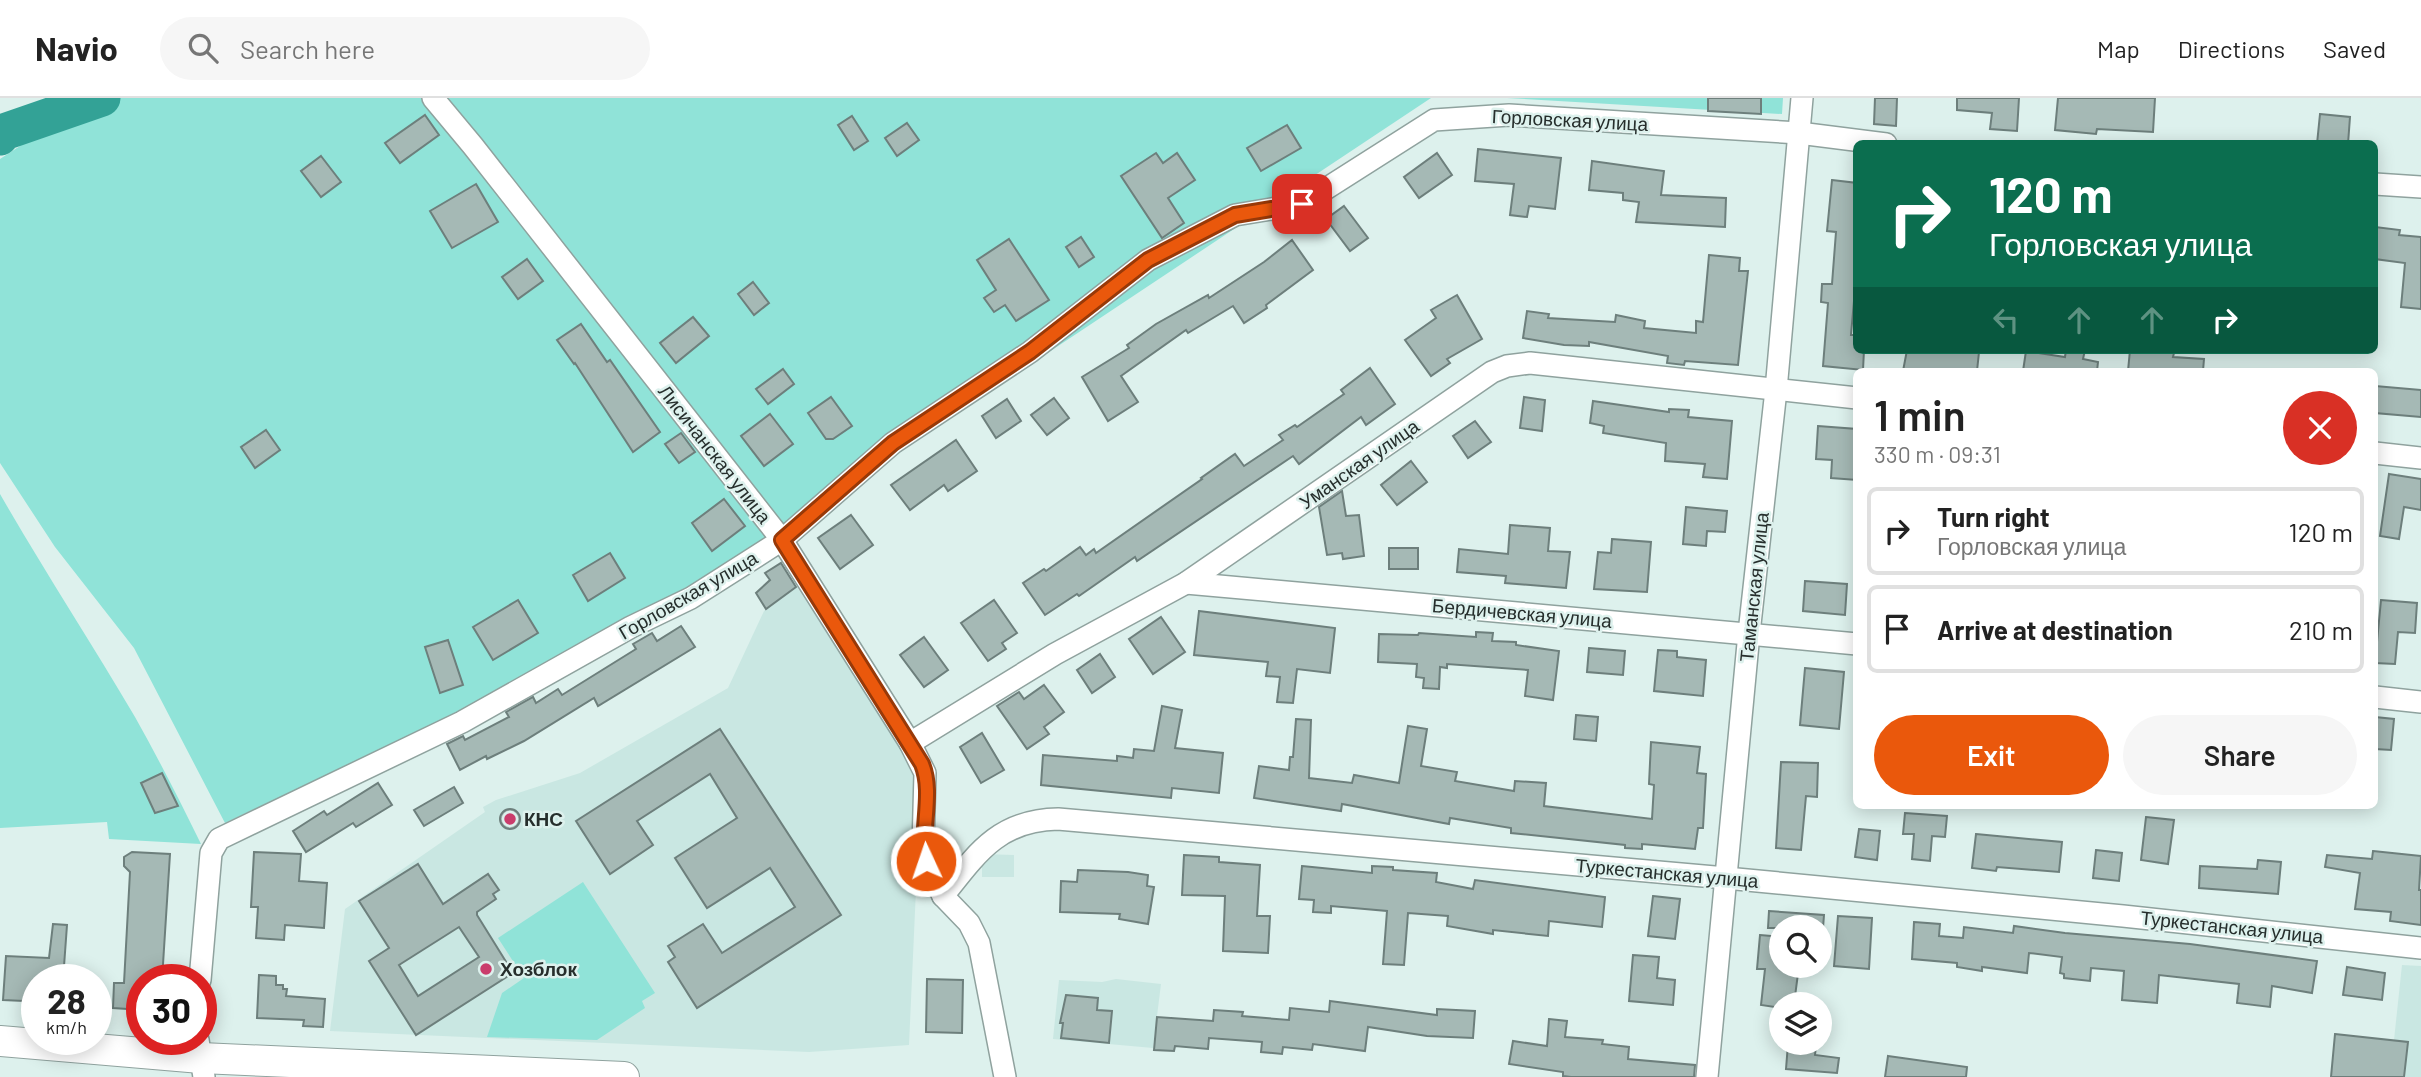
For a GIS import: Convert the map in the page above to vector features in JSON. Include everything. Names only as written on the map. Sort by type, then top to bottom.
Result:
[{"type":"street","name":"Лисичанская улица","points":[[433,98],[782,540],[910,743],[925,773],[923,847],[926,861],[943,896],[969,923],[979,943],[1004,1077]]},
{"type":"street","name":"Таманская улица","points":[[1707,1077],[1749,633],[1776,390],[1802,98]]},
{"type":"street","name":"Горловская улица","points":[[201,964],[211,853],[219,838],[463,722],[631,627],[691,598],[782,540],[893,443],[1030,352],[1148,260],[1235,215],[1302,204],[1434,120],[1508,115],[1799,133],[1854,140]]},
{"type":"street","points":[[2378,184],[2421,187]]},
{"type":"street","name":"Уманская улица","points":[[910,743],[1055,654],[1186,583],[1492,372],[1507,366],[1530,363],[1853,398]]},
{"type":"street","points":[[2378,453],[2421,458]]},
{"type":"street","name":"Бердичевская улица","points":[[1186,583],[1853,644]]},
{"type":"street","points":[[2378,697],[2421,702]]},
{"type":"street","name":"Туркестанская улица","points":[[943,896],[977,853],[990,841],[1014,827],[1042,819],[1077,820],[2109,914],[2421,948]]},
{"type":"street","points":[[0,1041],[201,1058],[624,1077]]},
{"type":"shaded area","points":[[94,98],[1431,98],[771,537],[755,551],[492,697],[225,823],[134,648],[55,547],[0,463],[0,159]]},
{"type":"shaded area","points":[[1507,98],[1783,98],[1782,114]]},
{"type":"shaded area","points":[[0,494],[135,717],[201,844],[109,839],[107,822],[0,828]]},
{"type":"shaded area","points":[[797,587],[921,778],[909,1045],[809,1052],[330,1031],[345,909],[485,812],[483,807],[496,800],[580,773],[728,688],[764,611]]},
{"type":"shaded area","points":[[982,854],[1014,855],[1014,877],[982,877]]},
{"type":"shaded area","points":[[583,882],[655,993],[642,1001],[645,1008],[597,1040],[487,1037],[502,993],[524,978],[498,938]]},
{"type":"shaded area","points":[[2402,965],[2421,966],[2421,1077],[2331,1077],[2335,1034],[2394,1040]]},
{"type":"shaded area","points":[[1116,979],[1161,984],[1153,1048],[1053,1039],[1059,980],[1102,982]]},
{"type":"building","points":[[1708,98],[1761,98],[1761,114],[1708,111]]},
{"type":"building","points":[[1875,98],[1897,98],[1896,126],[1874,124]]},
{"type":"building","points":[[1957,98],[2019,98],[2017,131],[1990,129],[1992,113],[1957,110]]},
{"type":"building","points":[[2058,98],[2155,98],[2153,132],[2097,129],[2096,134],[2055,130]]},
{"type":"building","points":[[2320,114],[2350,117],[2348,140],[2317,140]]},
{"type":"building","points":[[425,115],[439,135],[400,163],[385,143]]},
{"type":"building","points":[[852,116],[868,141],[854,150],[838,125]]},
{"type":"building","points":[[907,123],[919,140],[897,156],[885,138]]},
{"type":"building","points":[[1287,125],[1301,148],[1261,171],[1247,148]]},
{"type":"building","points":[[1478,149],[1561,158],[1555,209],[1529,206],[1527,217],[1510,215],[1514,184],[1475,181]]},
{"type":"building","points":[[1156,153],[1163,163],[1177,153],[1195,180],[1168,198],[1184,223],[1162,238],[1121,176]]},
{"type":"building","points":[[1437,153],[1452,175],[1419,198],[1404,177]]},
{"type":"building","points":[[321,156],[341,182],[321,197],[301,171]]},
{"type":"building","points":[[1592,161],[1664,171],[1661,195],[1726,198],[1725,227],[1636,222],[1639,202],[1623,200],[1623,193],[1589,190]]},
{"type":"building","points":[[1832,180],[1853,183],[1851,335],[1853,354],[1864,354],[1863,368],[1823,366],[1828,303],[1821,302],[1822,284],[1832,284],[1836,232],[1827,231]]},
{"type":"building","points":[[476,184],[498,222],[452,248],[430,211]]},
{"type":"building","points":[[1344,206],[1368,238],[1350,251],[1326,219]]},
{"type":"building","points":[[2378,227],[2400,230],[2399,235],[2421,237],[2421,309],[2401,307],[2405,263],[2378,259]]},
{"type":"building","points":[[1081,237],[1094,257],[1079,267],[1066,247]]},
{"type":"building","points":[[1009,239],[1049,300],[1016,321],[1005,305],[994,312],[984,298],[996,290],[977,260]]},
{"type":"building","points":[[1292,240],[1313,270],[1266,305],[1267,308],[1244,323],[1233,306],[1188,333],[1186,330],[1121,376],[1138,402],[1108,421],[1082,377],[1129,348],[1127,345],[1156,324],[1208,295],[1209,298]]},
{"type":"building","points":[[1709,255],[1740,258],[1739,271],[1748,271],[1738,365],[1685,361],[1684,365],[1667,363],[1668,356],[1589,342],[1589,346],[1564,345],[1523,338],[1527,311],[1549,314],[1548,318],[1615,322],[1616,315],[1645,321],[1644,328],[1696,333],[1696,321],[1703,322]]},
{"type":"building","points":[[527,259],[543,281],[518,299],[502,277]]},
{"type":"building","points":[[753,282],[769,303],[754,315],[738,294]]},
{"type":"building","points":[[1457,295],[1482,339],[1447,359],[1450,363],[1431,376],[1405,340],[1436,318],[1431,310]]},
{"type":"building","points":[[693,317],[709,336],[676,363],[660,343]]},
{"type":"building","points":[[581,324],[607,362],[610,360],[660,432],[633,452],[557,340]]},
{"type":"building","points":[[1906,354],[1979,354],[1977,368],[1904,368]]},
{"type":"building","points":[[2026,354],[2065,357],[2065,354],[2084,354],[2083,359],[2098,362],[2097,368],[2023,368]]},
{"type":"building","points":[[2130,354],[2174,354],[2173,357],[2204,359],[2203,368],[2128,368]]},
{"type":"building","points":[[1370,368],[1395,404],[1366,425],[1361,417],[1299,464],[1293,456],[1137,561],[1135,557],[1079,596],[1077,594],[1045,615],[1023,583],[1044,569],[1046,571],[1080,547],[1086,555],[1094,549],[1096,553],[1235,454],[1244,466],[1283,440],[1279,435],[1295,425],[1297,427],[1344,394],[1341,390]]},
{"type":"building","points":[[783,369],[794,384],[768,404],[756,389]]},
{"type":"building","points":[[2378,386],[2421,390],[2421,417],[2378,413]]},
{"type":"building","points":[[831,397],[852,426],[833,439],[826,439],[808,413]]},
{"type":"building","points":[[1524,397],[1545,400],[1542,431],[1520,428]]},
{"type":"building","points":[[1054,398],[1069,418],[1047,435],[1031,415]]},
{"type":"building","points":[[1007,399],[1021,421],[996,438],[982,416]]},
{"type":"building","points":[[1593,401],[1669,412],[1669,409],[1689,410],[1688,417],[1732,421],[1727,479],[1703,477],[1705,464],[1665,461],[1666,443],[1603,433],[1604,426],[1590,423]]},
{"type":"building","points":[[770,414],[793,444],[764,466],[741,436]]},
{"type":"building","points":[[1475,421],[1491,442],[1468,458],[1453,436]]},
{"type":"building","points":[[1818,426],[1853,429],[1853,480],[1831,478],[1832,460],[1816,459]]},
{"type":"building","points":[[266,430],[280,450],[255,468],[241,447]]},
{"type":"building","points":[[681,433],[695,452],[679,463],[665,444]]},
{"type":"building","points":[[956,440],[977,471],[948,491],[944,485],[910,510],[891,485]]},
{"type":"building","points":[[1411,461],[1427,482],[1397,505],[1381,485]]},
{"type":"building","points":[[2389,474],[2421,479],[2421,510],[2404,507],[2399,539],[2380,536]]},
{"type":"building","points":[[1342,491],[1346,516],[1359,515],[1364,556],[1343,559],[1342,553],[1327,555],[1319,507]]},
{"type":"building","points":[[724,499],[745,526],[712,551],[692,523]]},
{"type":"building","points":[[1686,507],[1727,511],[1725,532],[1707,531],[1706,546],[1683,544]]},
{"type":"building","points":[[851,515],[873,545],[840,569],[818,538]]},
{"type":"building","points":[[1510,525],[1550,528],[1548,551],[1570,552],[1566,588],[1505,583],[1506,576],[1457,572],[1459,549],[1508,554]]},
{"type":"building","points":[[1612,539],[1651,542],[1647,592],[1594,589],[1598,552],[1611,553]]},
{"type":"building","points":[[1389,548],[1418,548],[1418,569],[1389,569]]},
{"type":"building","points":[[610,553],[625,578],[588,601],[573,575]]},
{"type":"building","points":[[781,563],[796,587],[766,609],[756,593],[770,580],[765,573]]},
{"type":"building","points":[[1805,581],[1847,584],[1845,615],[1803,611]]},
{"type":"building","points":[[518,600],[538,633],[493,660],[473,627]]},
{"type":"building","points":[[994,600],[1017,633],[1002,643],[1006,649],[988,661],[961,623]]},
{"type":"building","points":[[2381,600],[2417,603],[2415,633],[2398,632],[2395,664],[2378,663]]},
{"type":"building","points":[[1199,611],[1335,628],[1330,673],[1297,669],[1293,703],[1277,702],[1280,677],[1266,676],[1268,662],[1194,655]]},
{"type":"building","points":[[1161,617],[1185,652],[1153,674],[1129,639]]},
{"type":"building","points":[[681,626],[695,647],[598,706],[594,698],[524,741],[460,770],[447,744],[463,736],[465,740],[509,717],[506,712],[533,697],[536,703],[558,689],[562,695],[636,649],[633,644],[652,633],[657,641]]},
{"type":"building","points":[[1476,632],[1493,633],[1492,641],[1516,642],[1516,645],[1559,651],[1553,700],[1525,696],[1528,670],[1447,664],[1447,668],[1440,667],[1439,689],[1423,688],[1424,678],[1416,677],[1417,664],[1378,662],[1379,634],[1419,633],[1476,637]]},
{"type":"building","points":[[924,637],[948,670],[924,687],[900,655]]},
{"type":"building","points":[[448,640],[463,685],[440,693],[425,647]]},
{"type":"building","points":[[1589,648],[1625,651],[1623,675],[1587,672]]},
{"type":"building","points":[[1658,650],[1677,651],[1677,657],[1706,660],[1703,696],[1654,691]]},
{"type":"building","points":[[1100,654],[1115,677],[1092,693],[1077,670]]},
{"type":"building","points":[[1805,668],[1844,672],[1839,729],[1800,725]]},
{"type":"building","points":[[1044,685],[1064,712],[1044,727],[1049,734],[1027,749],[997,706],[1019,692],[1024,699]]},
{"type":"building","points":[[1162,706],[1182,710],[1175,748],[1223,753],[1219,793],[1172,788],[1171,798],[1041,785],[1043,755],[1117,761],[1117,756],[1133,758],[1134,749],[1154,751]]},
{"type":"building","points":[[1576,715],[1598,717],[1596,741],[1574,739]]},
{"type":"building","points":[[2378,717],[2394,719],[2391,750],[2378,749]]},
{"type":"building","points":[[1296,719],[1311,720],[1309,778],[1352,783],[1354,775],[1399,783],[1408,726],[1427,729],[1421,766],[1457,772],[1455,781],[1514,791],[1515,781],[1546,783],[1544,806],[1652,819],[1654,785],[1649,784],[1651,742],[1700,747],[1697,773],[1706,774],[1703,828],[1698,828],[1695,849],[1642,844],[1642,849],[1625,848],[1625,845],[1511,833],[1511,828],[1450,818],[1449,824],[1342,804],[1341,811],[1254,798],[1259,766],[1289,770],[1290,757],[1293,757]]},
{"type":"building","points":[[720,729],[841,915],[697,1008],[668,962],[675,957],[668,946],[703,924],[722,953],[795,907],[770,868],[707,908],[675,858],[737,818],[710,774],[637,821],[653,845],[610,874],[576,821]]},
{"type":"building","points":[[982,733],[1004,770],[981,783],[960,747]]},
{"type":"building","points":[[1781,762],[1818,763],[1817,797],[1806,796],[1801,850],[1776,848]]},
{"type":"building","points":[[162,773],[178,806],[155,813],[141,783]]},
{"type":"building","points":[[378,783],[392,805],[356,827],[353,823],[306,852],[293,831],[324,811],[327,815]]},
{"type":"building","points":[[454,787],[463,803],[424,826],[414,810]]},
{"type":"building","name":"КНС","points":[[510,809],[517,812],[520,819],[517,826],[510,829],[503,826],[500,819],[503,812]]},
{"type":"building","points":[[1905,813],[1947,816],[1945,837],[1932,836],[1930,861],[1912,859],[1914,834],[1903,834]]},
{"type":"building","points":[[2146,817],[2174,820],[2168,864],[2141,860]]},
{"type":"building","points":[[1859,829],[1880,831],[1877,860],[1855,857]]},
{"type":"building","points":[[1976,834],[2062,842],[2059,872],[1997,867],[1996,871],[1972,868]]},
{"type":"building","points":[[2096,850],[2122,853],[2119,881],[2093,878]]},
{"type":"building","points":[[2373,851],[2421,856],[2421,925],[2390,921],[2391,912],[2355,909],[2360,873],[2325,867],[2327,855],[2372,859]]},
{"type":"building","points":[[132,852],[170,854],[163,964],[126,964],[126,1009],[113,1008],[114,983],[124,983],[130,872],[124,866],[124,857]]},
{"type":"building","points":[[254,852],[301,854],[299,881],[327,883],[324,928],[285,925],[284,940],[256,938],[258,907],[251,907]]},
{"type":"building","points":[[1184,855],[1219,857],[1219,862],[1260,865],[1257,916],[1270,916],[1268,953],[1223,951],[1225,896],[1182,895]]},
{"type":"building","points":[[2258,860],[2281,862],[2278,894],[2199,888],[2200,866],[2257,869]]},
{"type":"building","points":[[418,864],[443,904],[488,874],[499,890],[493,894],[496,899],[477,912],[477,915],[513,973],[416,1035],[369,961],[389,948],[359,901]],"holes":[[[459,927],[479,957],[418,996],[399,965]]]},
{"type":"building","points":[[1302,866],[1372,873],[1372,866],[1393,867],[1393,870],[1437,873],[1436,882],[1473,889],[1475,880],[1605,897],[1602,927],[1549,921],[1548,936],[1493,930],[1493,934],[1447,926],[1448,916],[1408,913],[1404,965],[1383,964],[1387,911],[1331,906],[1331,913],[1313,912],[1314,900],[1299,899]]},
{"type":"building","points":[[1078,870],[1148,875],[1147,886],[1154,887],[1148,924],[1119,919],[1120,914],[1060,912],[1061,881],[1077,882]]},
{"type":"building","points":[[1653,896],[1680,899],[1675,939],[1648,936]]},
{"type":"building","points":[[1769,911],[1824,915],[1769,915],[1768,928]]},
{"type":"building","points":[[1838,916],[1872,918],[1869,969],[1834,966]]},
{"type":"building","points":[[1914,922],[1940,924],[1939,936],[1963,938],[1964,927],[2013,933],[2014,926],[2190,944],[2317,961],[2312,993],[2272,986],[2270,1007],[2237,1003],[2239,984],[2159,975],[2157,1003],[2122,1000],[2124,971],[2091,968],[2090,981],[2064,978],[2064,974],[2060,973],[2062,957],[2029,953],[2027,973],[1982,967],[1982,971],[1957,967],[1957,963],[1912,959]]},
{"type":"building","points":[[53,924],[67,925],[64,964],[21,964],[21,1001],[3,1000],[6,956],[49,958]]},
{"type":"building","points":[[1760,935],[1769,936],[1769,978],[1797,978],[1796,992],[1769,992],[1769,1006],[1761,1005],[1765,969],[1757,969]]},
{"type":"building","points":[[1633,955],[1659,957],[1657,978],[1675,980],[1673,1005],[1629,1001]]},
{"type":"building","points":[[2347,967],[2385,973],[2382,1000],[2343,995]]},
{"type":"building","points":[[259,975],[276,976],[276,985],[283,985],[283,989],[287,989],[286,996],[325,999],[323,1027],[303,1026],[304,1020],[257,1018]]},
{"type":"building","points":[[927,979],[963,980],[962,1033],[926,1032]]},
{"type":"building","points":[[1066,995],[1098,998],[1097,1010],[1112,1011],[1109,1043],[1061,1038],[1063,1023],[1060,1023]]},
{"type":"building","points":[[1330,1001],[1437,1015],[1437,1009],[1475,1011],[1473,1038],[1427,1036],[1368,1027],[1365,1051],[1313,1044],[1312,1050],[1283,1047],[1282,1054],[1261,1052],[1262,1042],[1209,1038],[1208,1049],[1175,1046],[1174,1051],[1154,1050],[1157,1017],[1213,1021],[1214,1010],[1243,1012],[1242,1016],[1289,1020],[1290,1008],[1329,1012]]},
{"type":"building","points":[[1549,1019],[1567,1021],[1565,1037],[1603,1040],[1602,1044],[1629,1047],[1628,1059],[1695,1065],[1694,1077],[1571,1077],[1563,1076],[1563,1072],[1509,1064],[1513,1041],[1547,1046]]},
{"type":"building","points":[[2335,1034],[2408,1042],[2404,1077],[2331,1077]]},
{"type":"building","points":[[1787,1055],[1839,1058],[1837,1073],[1786,1069]]},
{"type":"building","points":[[1888,1056],[1967,1067],[1966,1077],[1885,1077]]},
{"type":"waterway","points":[[0,137],[4,132],[102,98]]},
{"type":"place","name":"КНС","points":[[510,819]]},
{"type":"place","name":"Хозблок","points":[[486,969]]},
{"type":"route","points":[[926,861],[923,847],[926,783],[922,764],[782,540],[893,443],[1030,352],[1148,260],[1235,215],[1302,204]]}]
